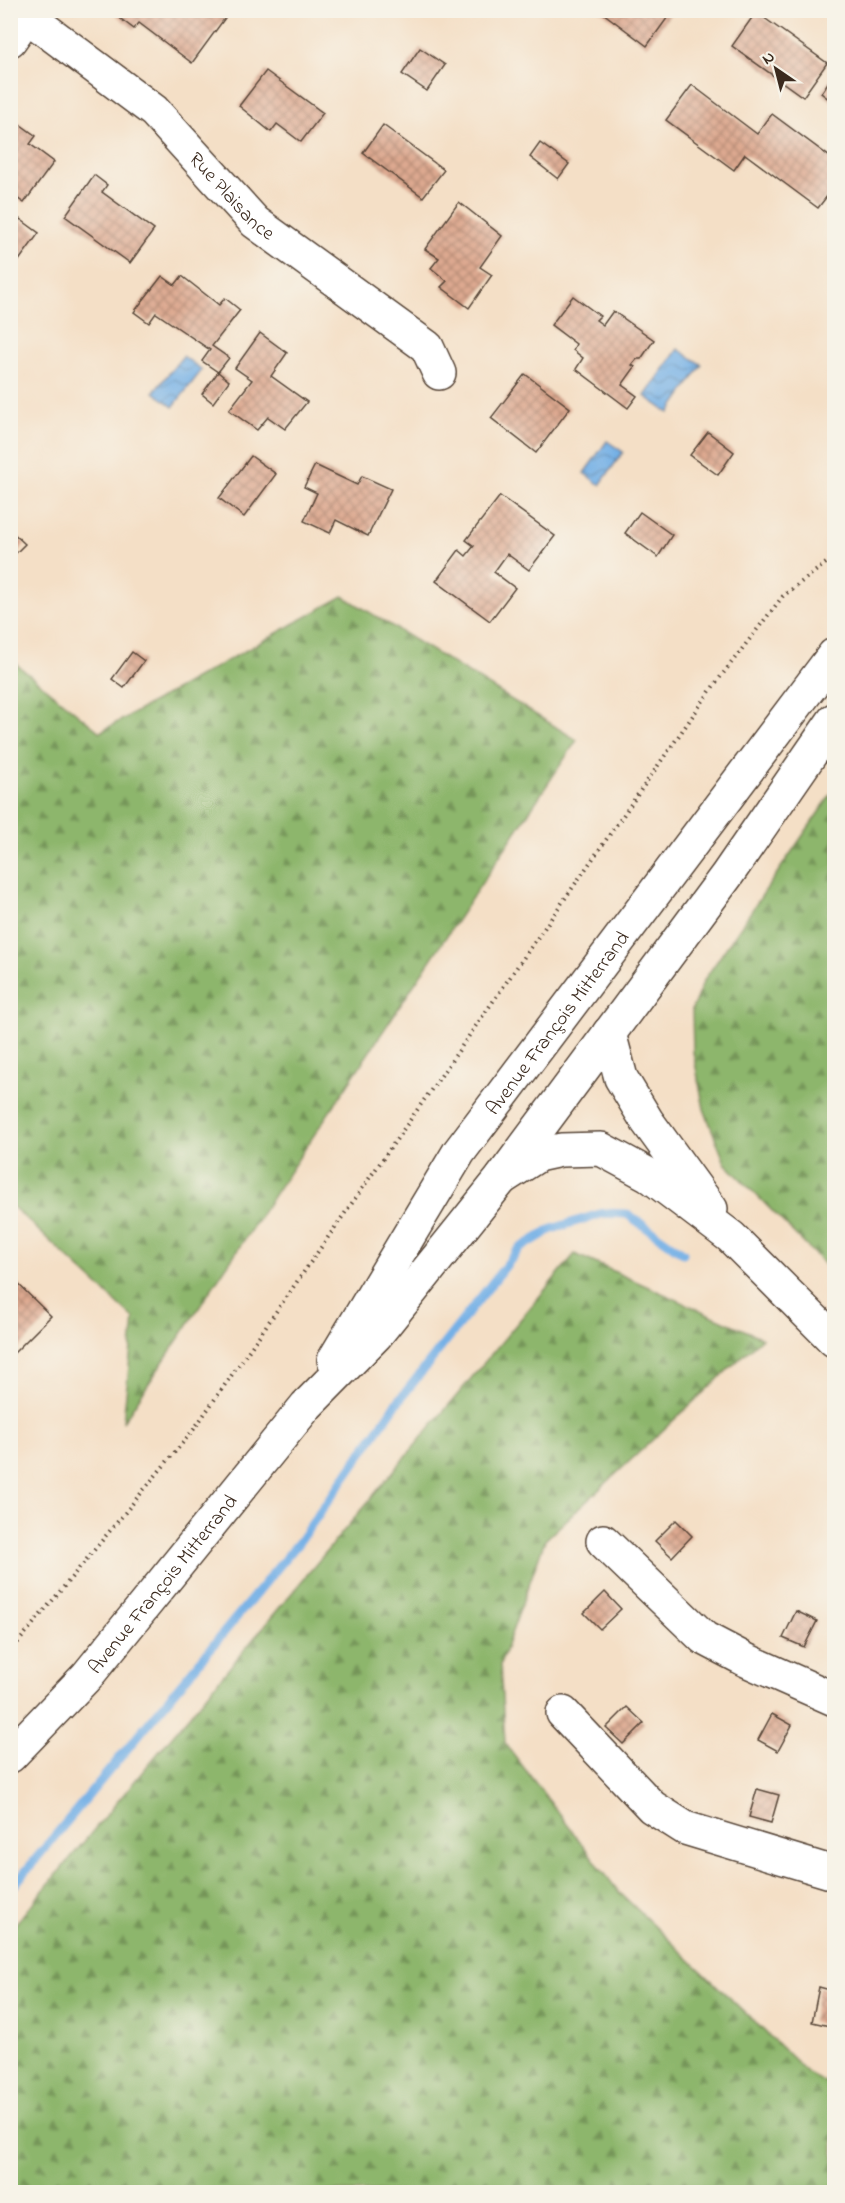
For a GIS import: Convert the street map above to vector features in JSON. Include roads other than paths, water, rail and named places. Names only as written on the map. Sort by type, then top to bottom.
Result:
[{"type":"main road","name":"Rue Plaisance","points":[[23,22],[154,111],[255,222],[427,347],[439,373]]},
{"type":"main road","name":"Avenue François Mitterrand","points":[[306,1406],[459,1152],[834,655]]},
{"type":"main road","name":"Avenue François Mitterrand","points":[[10,1756],[87,1676],[306,1406],[376,1335],[501,1179],[728,875],[834,720]]},
{"type":"main road","points":[[609,1033],[621,1078],[647,1121],[731,1237]]},
{"type":"main road","points":[[501,1179],[538,1155],[561,1150],[601,1149],[649,1175],[731,1237],[834,1340]]},
{"type":"main road","points":[[603,1541],[704,1638],[746,1660],[834,1699]]},
{"type":"main road","points":[[563,1713],[652,1807],[685,1828],[834,1873]]},
{"type":"water","points":[[678,349],[702,365],[669,413],[645,396]]},
{"type":"water","points":[[183,356],[202,370],[173,407],[154,392]]},
{"type":"water","points":[[607,441],[623,452],[600,485],[584,473]]},
{"type":"waterway","points":[[10,1890],[299,1542],[397,1403],[519,1249],[552,1229],[603,1213],[627,1214],[683,1253]]}]
